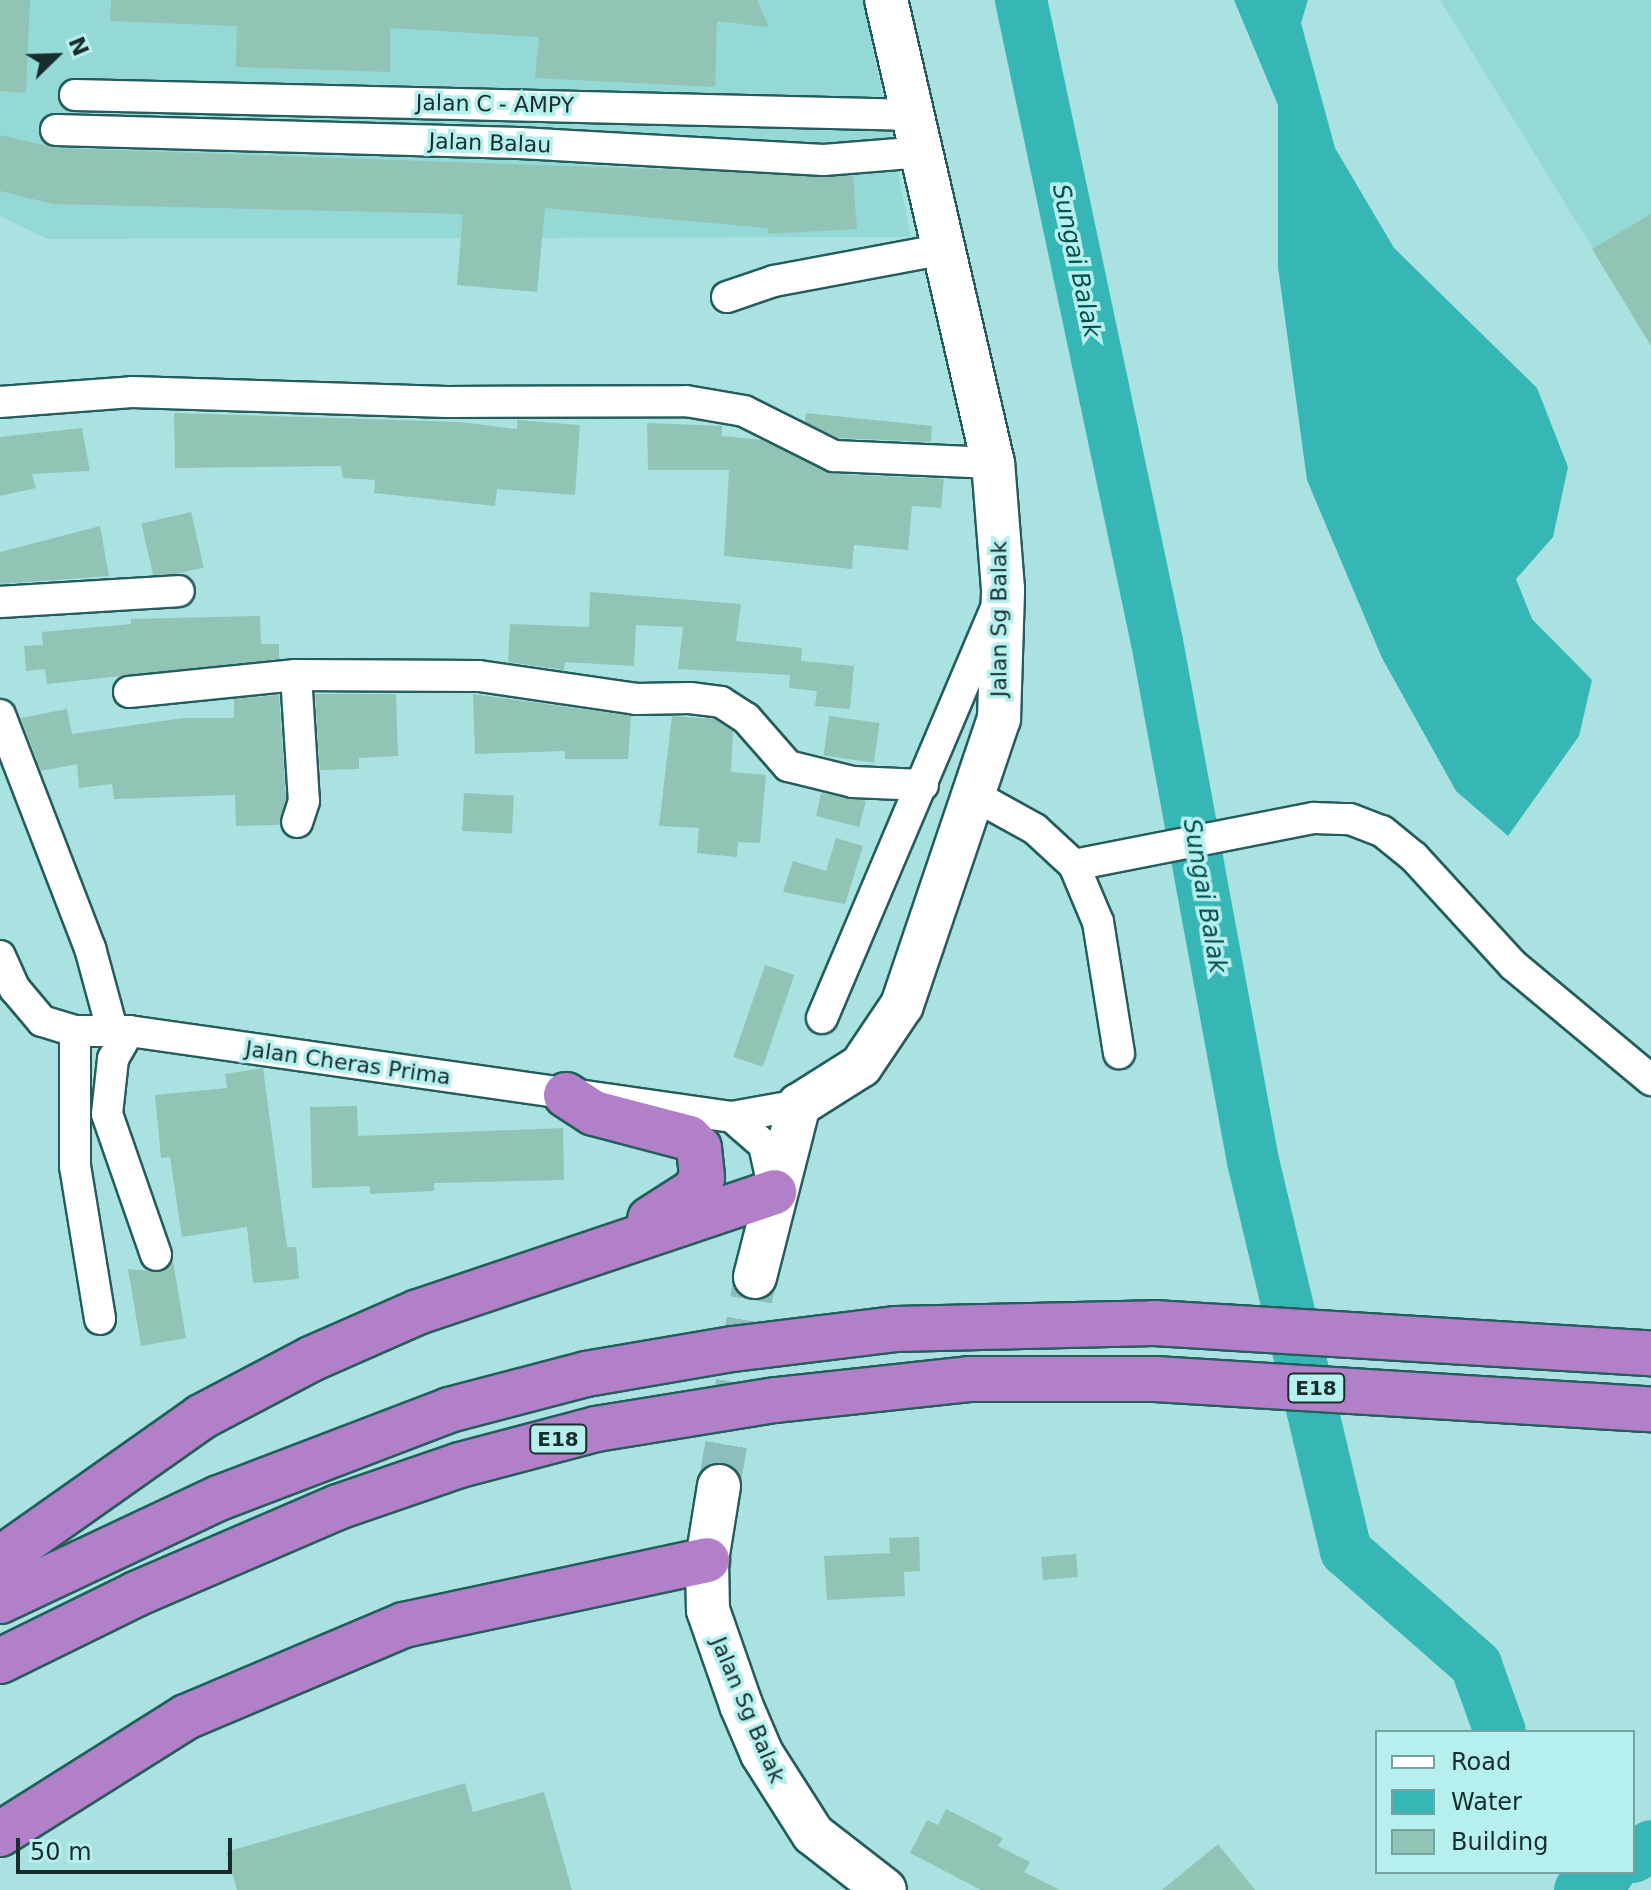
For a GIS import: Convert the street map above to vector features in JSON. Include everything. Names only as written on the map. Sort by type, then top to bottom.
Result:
[{"type":"highway","points":[[566,1095],[594,1113],[689,1138],[701,1156],[694,1191],[607,1246]]},
{"type":"highway","points":[[0,1559],[201,1417],[311,1359],[418,1312],[774,1192]]},
{"type":"highway","name":"E18","points":[[0,1601],[115,1544],[323,1457],[449,1410],[586,1374],[895,1329],[1154,1323],[1651,1353]]},
{"type":"highway","name":"E18","points":[[0,1661],[136,1594],[338,1507],[460,1465],[596,1429],[776,1400],[969,1379],[1155,1379],[1651,1409]]},
{"type":"highway","points":[[0,1834],[186,1717],[404,1625],[707,1560]]},
{"type":"street","name":"Jalan Sg Balak","points":[[799,1105],[861,1066],[890,1027],[977,797],[999,719],[1003,589],[993,463],[886,0]]},
{"type":"street","name":"Jalan C - AMPY","points":[[75,95],[919,134]]},
{"type":"street","name":"Jalan Balau","points":[[56,130],[519,143],[824,160],[919,134]]},
{"type":"street","points":[[727,297],[774,281],[945,249]]},
{"type":"street","points":[[0,402],[132,392],[447,402],[686,401],[744,411],[834,456],[993,463]]},
{"type":"street","points":[[822,1018],[923,785],[1003,589]]},
{"type":"street","points":[[0,602],[179,591]]},
{"type":"street","points":[[129,692],[296,675],[479,676],[636,699],[721,702],[746,718],[788,766],[853,782],[923,785]]},
{"type":"street","points":[[296,675],[304,801],[297,822]]},
{"type":"street","points":[[0,715],[120,1030],[113,1059],[107,1114],[156,1255]]},
{"type":"street","points":[[977,797],[1035,829],[1074,865],[1098,922],[1119,1053]]},
{"type":"street","points":[[1074,865],[1314,818],[1350,819],[1382,831],[1513,965],[1651,1080]]},
{"type":"street","name":"Jalan Cheras Prima","points":[[0,956],[15,989],[42,1021],[75,1031],[120,1030],[732,1117],[799,1105]]},
{"type":"street","points":[[75,1031],[75,1166],[100,1319]]},
{"type":"street","points":[[755,1277],[774,1192],[799,1105]]},
{"type":"street","points":[[732,1117],[764,1145],[774,1192]]},
{"type":"street","name":"Jalan Sg Balak","points":[[719,1486],[707,1560],[708,1610],[720,1654],[762,1754],[813,1834],[885,1890]]},
{"type":"shaded area","points":[[0,0],[863,0],[911,237],[48,239],[0,216]]},
{"type":"shaded area","points":[[1440,0],[1651,0],[1651,343]]},
{"type":"water","points":[[1234,0],[1308,0],[1301,23],[1335,148],[1394,248],[1537,388],[1568,467],[1553,537],[1516,579],[1532,619],[1592,680],[1579,736],[1508,836],[1456,791],[1382,658],[1307,480],[1278,267],[1278,105]]},
{"type":"building","points":[[0,0],[30,0],[26,93],[0,91]]},
{"type":"building","points":[[111,0],[757,0],[769,27],[717,21],[715,87],[535,78],[539,37],[390,28],[390,72],[236,67],[237,26],[110,21]]},
{"type":"building","points":[[0,135],[56,148],[853,176],[857,229],[769,234],[768,228],[545,208],[537,292],[457,285],[463,214],[53,204],[0,191]]},
{"type":"building","points":[[1651,214],[1651,346],[1592,249]]},
{"type":"building","points":[[174,413],[460,422],[517,429],[517,420],[580,425],[575,495],[497,489],[495,506],[374,493],[375,480],[343,478],[341,466],[175,468]]},
{"type":"building","points":[[806,413],[932,426],[931,442],[839,438],[805,422]]},
{"type":"building","points":[[647,423],[722,426],[722,436],[762,440],[833,474],[944,479],[941,508],[912,506],[908,550],[854,545],[852,569],[724,556],[729,470],[648,470]]},
{"type":"building","points":[[82,428],[90,471],[32,474],[36,488],[0,496],[0,437]]},
{"type":"building","points":[[191,512],[204,568],[154,579],[141,523]]},
{"type":"building","points":[[100,526],[109,576],[0,584],[0,552]]},
{"type":"building","points":[[590,592],[741,604],[736,641],[802,648],[801,661],[854,666],[850,709],[815,706],[817,691],[789,688],[790,675],[678,669],[683,627],[636,625],[634,666],[565,662],[564,670],[508,662],[510,624],[589,627]]},
{"type":"building","points":[[260,616],[261,644],[279,644],[279,659],[47,684],[45,669],[26,671],[24,646],[43,645],[42,632],[131,624],[131,619]]},
{"type":"building","points":[[315,694],[396,694],[398,756],[359,758],[359,769],[320,770]]},
{"type":"building","points":[[473,694],[631,716],[628,759],[565,759],[565,751],[475,754]]},
{"type":"building","points":[[279,695],[286,799],[279,825],[236,826],[235,795],[114,799],[112,784],[79,788],[77,764],[41,771],[21,718],[67,709],[72,734],[183,718],[234,718],[234,699]]},
{"type":"building","points":[[672,716],[715,719],[733,731],[731,772],[766,775],[760,843],[738,842],[737,857],[697,853],[699,828],[659,826]]},
{"type":"building","points":[[829,716],[880,723],[874,763],[823,756]]},
{"type":"building","points":[[464,793],[514,796],[512,834],[462,831]]},
{"type":"building","points":[[821,793],[866,801],[859,827],[816,816]]},
{"type":"building","points":[[836,838],[863,846],[845,904],[783,892],[793,861],[826,871]]},
{"type":"building","points":[[765,965],[794,975],[763,1067],[733,1057]]},
{"type":"building","points":[[263,1068],[287,1247],[296,1247],[299,1279],[253,1283],[247,1227],[182,1237],[170,1157],[161,1158],[155,1095],[227,1088],[225,1074]]},
{"type":"building","points":[[357,1106],[358,1136],[563,1128],[564,1180],[434,1183],[434,1191],[370,1194],[370,1186],[312,1188],[310,1107]]},
{"type":"building","points":[[173,1261],[186,1338],[141,1346],[128,1269],[161,1272]]},
{"type":"building","points":[[919,1537],[920,1571],[904,1572],[905,1596],[827,1600],[824,1556],[890,1553],[889,1538]]},
{"type":"building","points":[[1076,1554],[1078,1577],[1043,1580],[1041,1557]]},
{"type":"building","points":[[465,1783],[473,1812],[544,1792],[572,1890],[237,1890],[226,1852]]},
{"type":"building","points":[[946,1809],[1003,1838],[998,1846],[1030,1862],[1024,1872],[1060,1890],[981,1890],[910,1853],[927,1820],[938,1825]]},
{"type":"building","points":[[1218,1844],[1255,1890],[1162,1890]]},
{"type":"waterway","name":"Sungai Balak","points":[[1021,0],[1157,642],[1253,1161],[1346,1551],[1476,1665],[1499,1730]]},
{"type":"waterway","points":[[1635,1856],[1651,1846]]},
{"type":"waterway","points":[[1580,1890],[1606,1874]]},
{"type":"tunnel","points":[[719,1486],[755,1277]]}]
